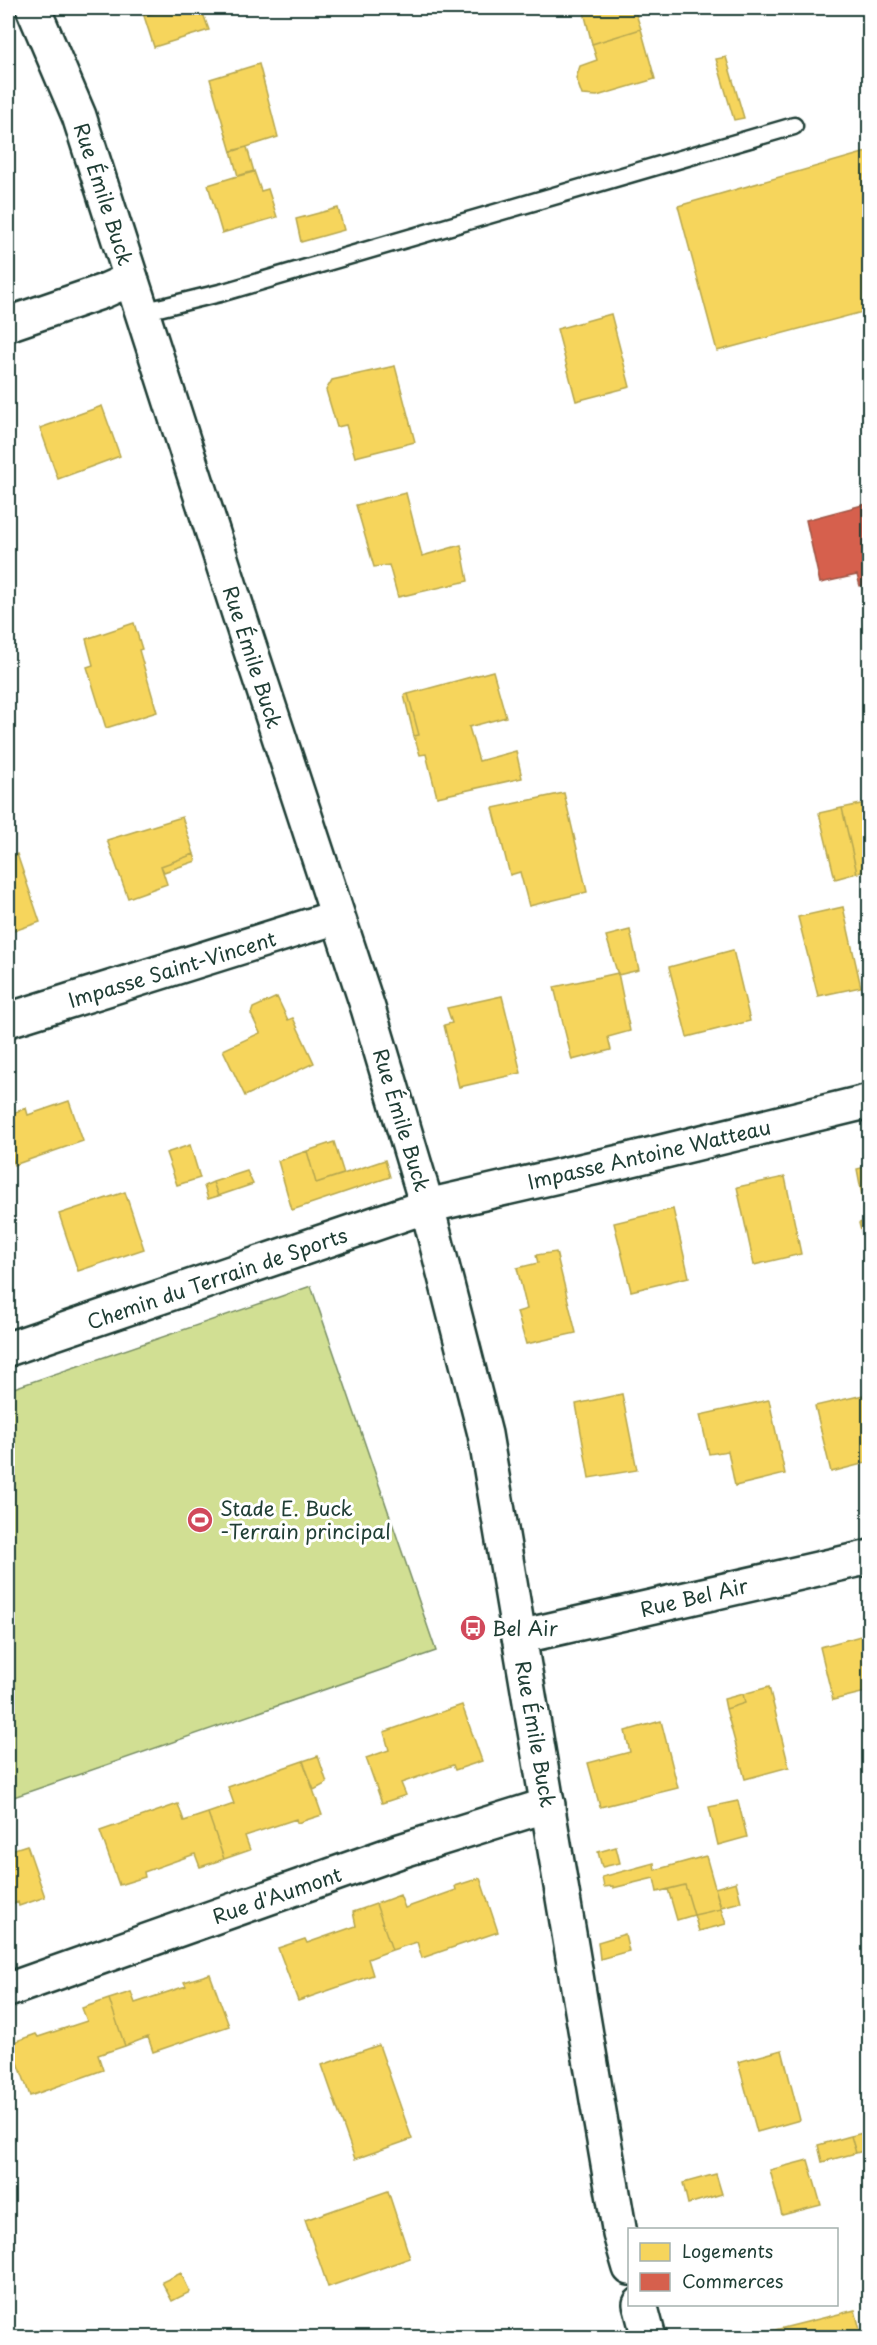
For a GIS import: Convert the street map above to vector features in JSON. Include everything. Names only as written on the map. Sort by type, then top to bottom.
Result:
[{"type":"street","name":"Rue Émile Buck","points":[[33,8],[79,117],[368,1008],[427,1206],[485,1434],[618,2223],[628,2260]]},
{"type":"street","points":[[8,324],[104,291],[131,279]]},
{"type":"street","name":"Impasse Saint-Vincent","points":[[8,1020],[337,917]]},
{"type":"street","name":"Impasse Antoine Watteau","points":[[427,1206],[870,1101]]},
{"type":"street","name":"Chemin du Terrain de Sports","points":[[8,1349],[427,1206]]},
{"type":"street","name":"Rue Bel Air","points":[[519,1637],[870,1557]]},
{"type":"street","name":"Rue d'Aumont","points":[[8,1990],[400,1851],[548,1805]]},
{"type":"street","points":[[641,2306],[649,2337]]},
{"type":"lane","points":[[142,312],[224,292],[794,126]]},
{"type":"green space","name":"Stade E. Buck -Terrain principal","points":[[311,1286],[436,1651],[8,1799],[8,1390]]},
{"type":"building: Logements","points":[[142,8],[172,8],[144,16]]},
{"type":"building: Logements","points":[[172,8],[201,8],[209,30],[154,47],[144,16]]},
{"type":"building: Logements","points":[[583,8],[634,8],[641,29],[592,44]]},
{"type":"building: Logements","points":[[641,29],[655,79],[597,96],[582,95],[576,78],[580,66],[597,60],[592,44]]},
{"type":"building: Logements","points":[[726,57],[744,118],[734,120],[716,59]]},
{"type":"building: Logements","points":[[259,64],[278,137],[231,152],[210,79]]},
{"type":"building: Logements","points":[[247,147],[254,172],[238,176],[231,151]]},
{"type":"building: Logements","points":[[870,151],[870,310],[717,351],[678,206]]},
{"type":"building: Logements","points":[[254,171],[261,191],[268,189],[277,217],[222,233],[208,185]]},
{"type":"building: Logements","points":[[338,208],[344,230],[301,242],[296,219]]},
{"type":"building: Logements","points":[[611,314],[630,387],[576,401],[557,329]]},
{"type":"building: Logements","points":[[395,366],[415,442],[355,457],[346,425],[337,427],[326,390],[332,380]]},
{"type":"building: Logements","points":[[102,406],[120,456],[58,479],[40,428]]},
{"type":"building: Logements","points":[[406,493],[422,556],[461,545],[468,581],[398,597],[389,565],[374,567],[356,505]]},
{"type":"building: Logements","points":[[134,623],[142,649],[139,650],[157,712],[106,728],[87,667],[93,665],[86,639]]},
{"type":"building: Logements","points":[[493,671],[506,717],[469,727],[479,761],[516,751],[522,778],[437,797],[426,754],[420,755],[414,736],[419,735],[408,694]]},
{"type":"building: Logements","points":[[408,694],[419,735],[414,736],[404,695]]},
{"type":"building: Logements","points":[[564,793],[587,892],[529,906],[520,872],[510,875],[493,808]]},
{"type":"building: Logements","points":[[870,802],[870,870],[857,873],[842,808]]},
{"type":"building: Logements","points":[[842,808],[857,873],[835,879],[819,813]]},
{"type":"building: Logements","points":[[182,817],[194,854],[161,866],[167,884],[128,898],[107,840]]},
{"type":"building: Logements","points":[[17,854],[40,922],[8,933],[8,858]]},
{"type":"building: Logements","points":[[194,854],[196,861],[164,872],[161,866]]},
{"type":"building: Logements","points":[[843,907],[861,987],[818,996],[798,917]]},
{"type":"building: Logements","points":[[630,930],[639,970],[618,975],[606,936]]},
{"type":"building: Logements","points":[[733,950],[750,1021],[687,1037],[669,967]]},
{"type":"building: Logements","points":[[618,973],[630,1031],[608,1037],[611,1050],[572,1060],[554,987]]},
{"type":"building: Logements","points":[[502,996],[521,1073],[459,1087],[444,1025],[452,1023],[447,1008]]},
{"type":"building: Logements","points":[[277,997],[288,1020],[293,1018],[314,1063],[245,1096],[223,1050],[260,1033],[251,1014],[253,1008]]},
{"type":"building: Logements","points":[[69,1101],[83,1141],[14,1165],[8,1146],[8,1115],[26,1108],[28,1115]]},
{"type":"building: Logements","points":[[334,1142],[344,1174],[316,1183],[307,1151]]},
{"type":"building: Logements","points":[[190,1145],[200,1178],[177,1185],[166,1153]]},
{"type":"building: Logements","points":[[307,1151],[316,1183],[385,1160],[390,1177],[292,1210],[278,1161]]},
{"type":"building: Logements","points":[[870,1166],[870,1257],[868,1258],[859,1223],[867,1221],[857,1169]]},
{"type":"building: Logements","points":[[247,1171],[253,1184],[218,1196],[213,1182]]},
{"type":"building: Logements","points":[[785,1177],[801,1254],[754,1265],[737,1187]]},
{"type":"building: Logements","points":[[213,1182],[218,1196],[208,1199],[204,1186]]},
{"type":"building: Logements","points":[[125,1192],[144,1249],[78,1271],[59,1214]]},
{"type":"building: Logements","points":[[673,1209],[689,1277],[631,1291],[614,1223]]},
{"type":"building: Logements","points":[[556,1252],[576,1333],[526,1344],[517,1312],[527,1309],[517,1268],[538,1263],[536,1255]]},
{"type":"building: Logements","points":[[622,1394],[637,1470],[589,1478],[576,1404]]},
{"type":"building: Logements","points":[[868,1394],[870,1462],[831,1472],[815,1406]]},
{"type":"building: Logements","points":[[769,1400],[785,1474],[735,1486],[728,1451],[709,1454],[700,1415]]},
{"type":"building: Logements","points":[[868,1634],[870,1691],[833,1700],[820,1647]]},
{"type":"building: Logements","points":[[769,1687],[789,1767],[745,1779],[726,1709],[745,1703],[743,1694]]},
{"type":"building: Logements","points":[[743,1694],[745,1703],[726,1709],[724,1699]]},
{"type":"building: Logements","points":[[462,1705],[482,1761],[455,1770],[453,1765],[401,1783],[406,1795],[382,1803],[366,1758],[389,1750],[384,1732]]},
{"type":"building: Logements","points":[[661,1721],[678,1788],[600,1807],[588,1763],[630,1752],[625,1731]]},
{"type":"building: Logements","points":[[318,1756],[327,1783],[314,1790],[303,1761]]},
{"type":"building: Logements","points":[[303,1761],[322,1815],[297,1823],[296,1819],[245,1836],[250,1850],[224,1859],[208,1813],[234,1804],[228,1787]]},
{"type":"building: Logements","points":[[738,1801],[747,1837],[718,1845],[709,1807]]},
{"type":"building: Logements","points":[[178,1804],[184,1821],[208,1813],[224,1859],[200,1867],[195,1854],[144,1872],[145,1877],[119,1885],[100,1831]]},
{"type":"building: Logements","points":[[27,1845],[45,1897],[19,1906],[18,1902],[8,1906],[8,1851]]},
{"type":"building: Logements","points":[[616,1847],[620,1863],[602,1867],[598,1852]]},
{"type":"building: Logements","points":[[706,1856],[721,1909],[694,1915],[685,1885],[657,1892],[654,1878],[613,1888],[613,1886],[604,1887],[602,1877],[654,1863],[655,1870]]},
{"type":"building: Logements","points":[[480,1878],[498,1932],[422,1958],[417,1942],[392,1950],[376,1904],[400,1895],[405,1908],[456,1890],[455,1886]]},
{"type":"building: Logements","points":[[736,1882],[741,1902],[721,1907],[715,1888]]},
{"type":"building: Logements","points":[[685,1885],[694,1915],[677,1920],[668,1889]]},
{"type":"building: Logements","points":[[376,1904],[392,1950],[368,1959],[373,1975],[298,2001],[278,1948],[305,1939],[307,1943],[356,1926],[353,1912]]},
{"type":"building: Logements","points":[[721,1909],[726,1924],[699,1931],[694,1915]]},
{"type":"building: Logements","points":[[625,1934],[629,1951],[600,1959],[598,1942]]},
{"type":"building: Logements","points":[[210,1974],[229,2026],[153,2052],[148,2037],[125,2046],[109,1999],[131,1992],[135,2003],[186,1986],[184,1982]]},
{"type":"building: Logements","points":[[109,1999],[125,2046],[98,2055],[103,2070],[30,2096],[11,2043],[87,2021],[82,2008]]},
{"type":"building: Logements","points":[[379,2045],[412,2139],[355,2159],[322,2065]]},
{"type":"building: Logements","points":[[782,2050],[800,2120],[757,2132],[738,2062]]},
{"type":"building: Logements","points":[[870,2131],[870,2149],[856,2153],[851,2136]]},
{"type":"building: Logements","points":[[851,2136],[856,2153],[822,2162],[818,2145]]},
{"type":"building: Logements","points":[[808,2160],[821,2205],[782,2215],[770,2170]]},
{"type":"building: Logements","points":[[716,2174],[722,2194],[688,2204],[683,2183]]},
{"type":"building: Logements","points":[[388,2191],[410,2258],[328,2287],[305,2220]]},
{"type":"building: Logements","points":[[181,2273],[190,2292],[172,2301],[162,2282]]},
{"type":"building: Logements","points":[[855,2310],[862,2338],[756,2338],[755,2335]]},
{"type":"building: Commerces","points":[[870,503],[870,584],[860,586],[857,575],[820,583],[806,520]]},
{"type":"place","name":"Stade E. Buck -Terrain principal","points":[[200,1520]]},
{"type":"place","name":"Bel Air","points":[[473,1628]]}]
